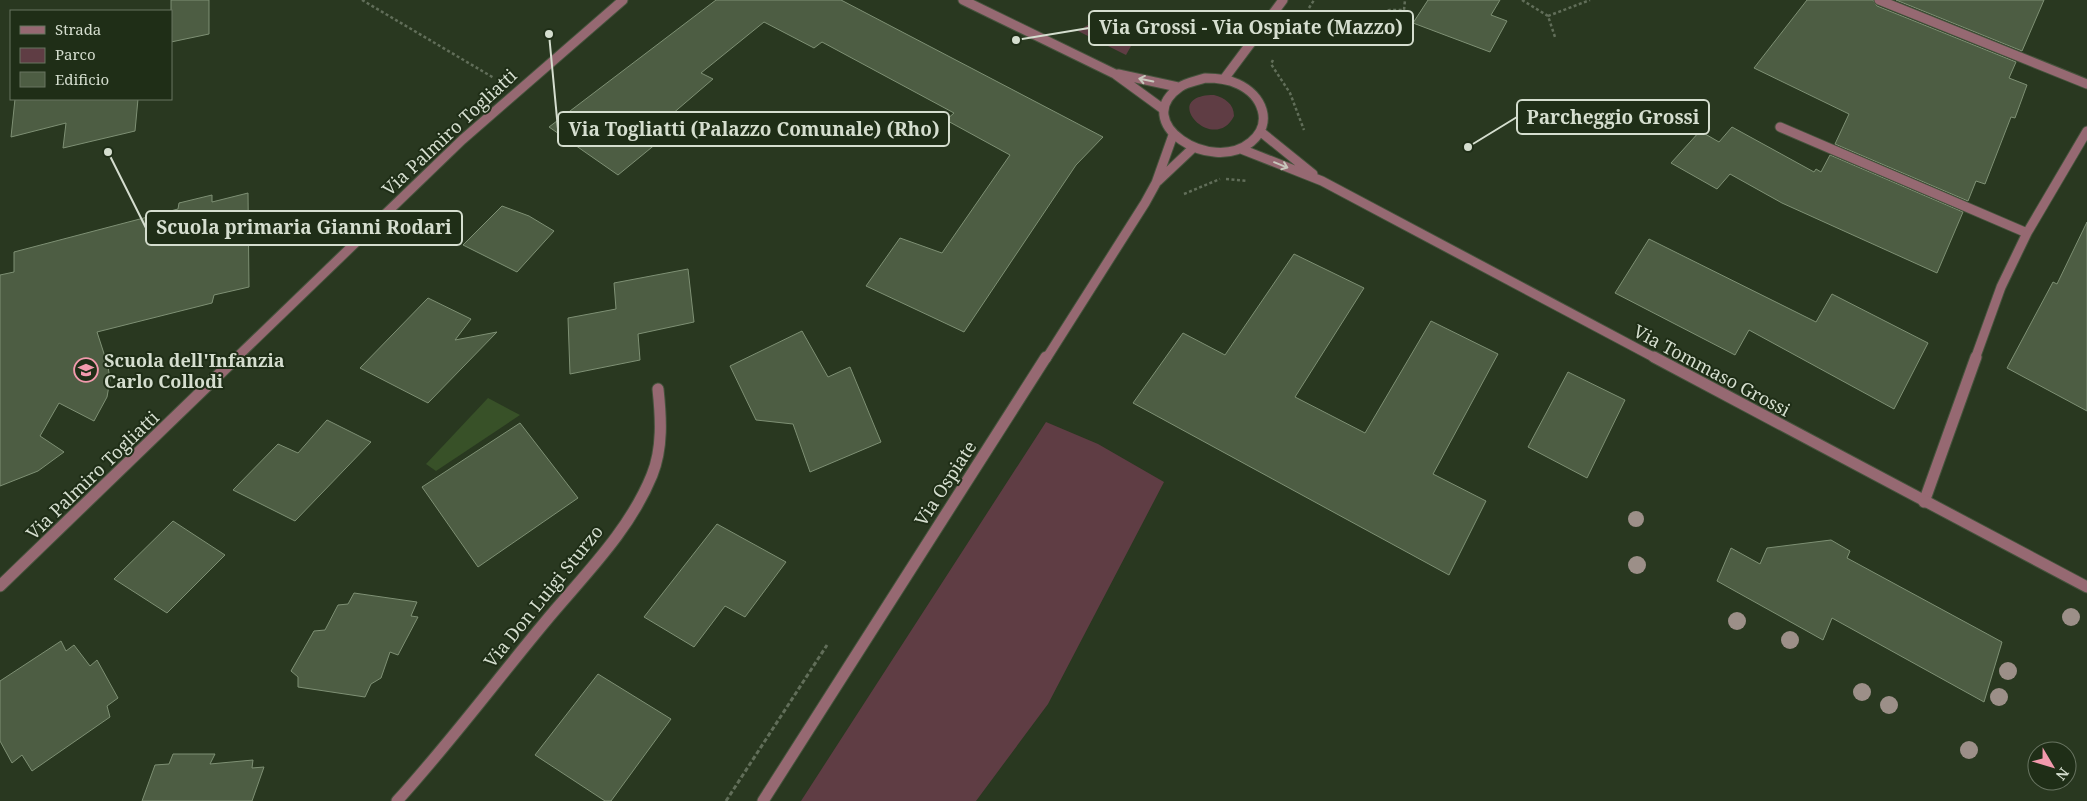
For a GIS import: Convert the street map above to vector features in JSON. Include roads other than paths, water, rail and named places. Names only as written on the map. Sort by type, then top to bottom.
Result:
[{"type":"street","name":"Via Palmiro Togliatti","points":[[0,586],[516,91],[623,0]]},
{"type":"street","points":[[963,0],[1115,74],[1163,109]]},
{"type":"street","points":[[1224,79],[1283,0]]},
{"type":"street","points":[[1879,0],[2087,84]]},
{"type":"street","points":[[1115,74],[1178,87]]},
{"type":"street","points":[[1199,79],[1224,79],[1247,89],[1259,99],[1265,116],[1261,132],[1252,143],[1241,149],[1220,153],[1193,148],[1173,135],[1164,123],[1163,109],[1168,98],[1178,87],[1199,79]]},
{"type":"street","points":[[1780,127],[2027,233]]},
{"type":"street","points":[[1924,502],[2001,287],[2027,233],[2087,131]]},
{"type":"street","name":"Via Tommaso Grossi","points":[[1261,132],[1322,181]]},
{"type":"street","name":"Via Ospiate","points":[[763,801],[1156,183],[1173,135]]},
{"type":"street","name":"Via Ospiate","points":[[1156,183],[1193,148]]},
{"type":"street","name":"Via Tommaso Grossi","points":[[1241,149],[1322,181],[1924,502],[2087,586]]},
{"type":"street","name":"Via Don Luigi Sturzo","points":[[397,801],[582,577],[629,516],[652,474],[658,449],[661,416],[658,388]]},
{"type":"place","name":"Via Togliatti (Palazzo Comunale) (Rho)","points":[[549,34]]},
{"type":"place","name":"Via Grossi - Via Ospiate (Mazzo)","points":[[1016,40]]},
{"type":"place","name":"Parcheggio Grossi","points":[[1468,147]]},
{"type":"place","name":"Scuola primaria Gianni Rodari","points":[[108,152]]},
{"type":"place","name":"Scuola dell'Infanzia Carlo Collodi","points":[[86,370]]}]
